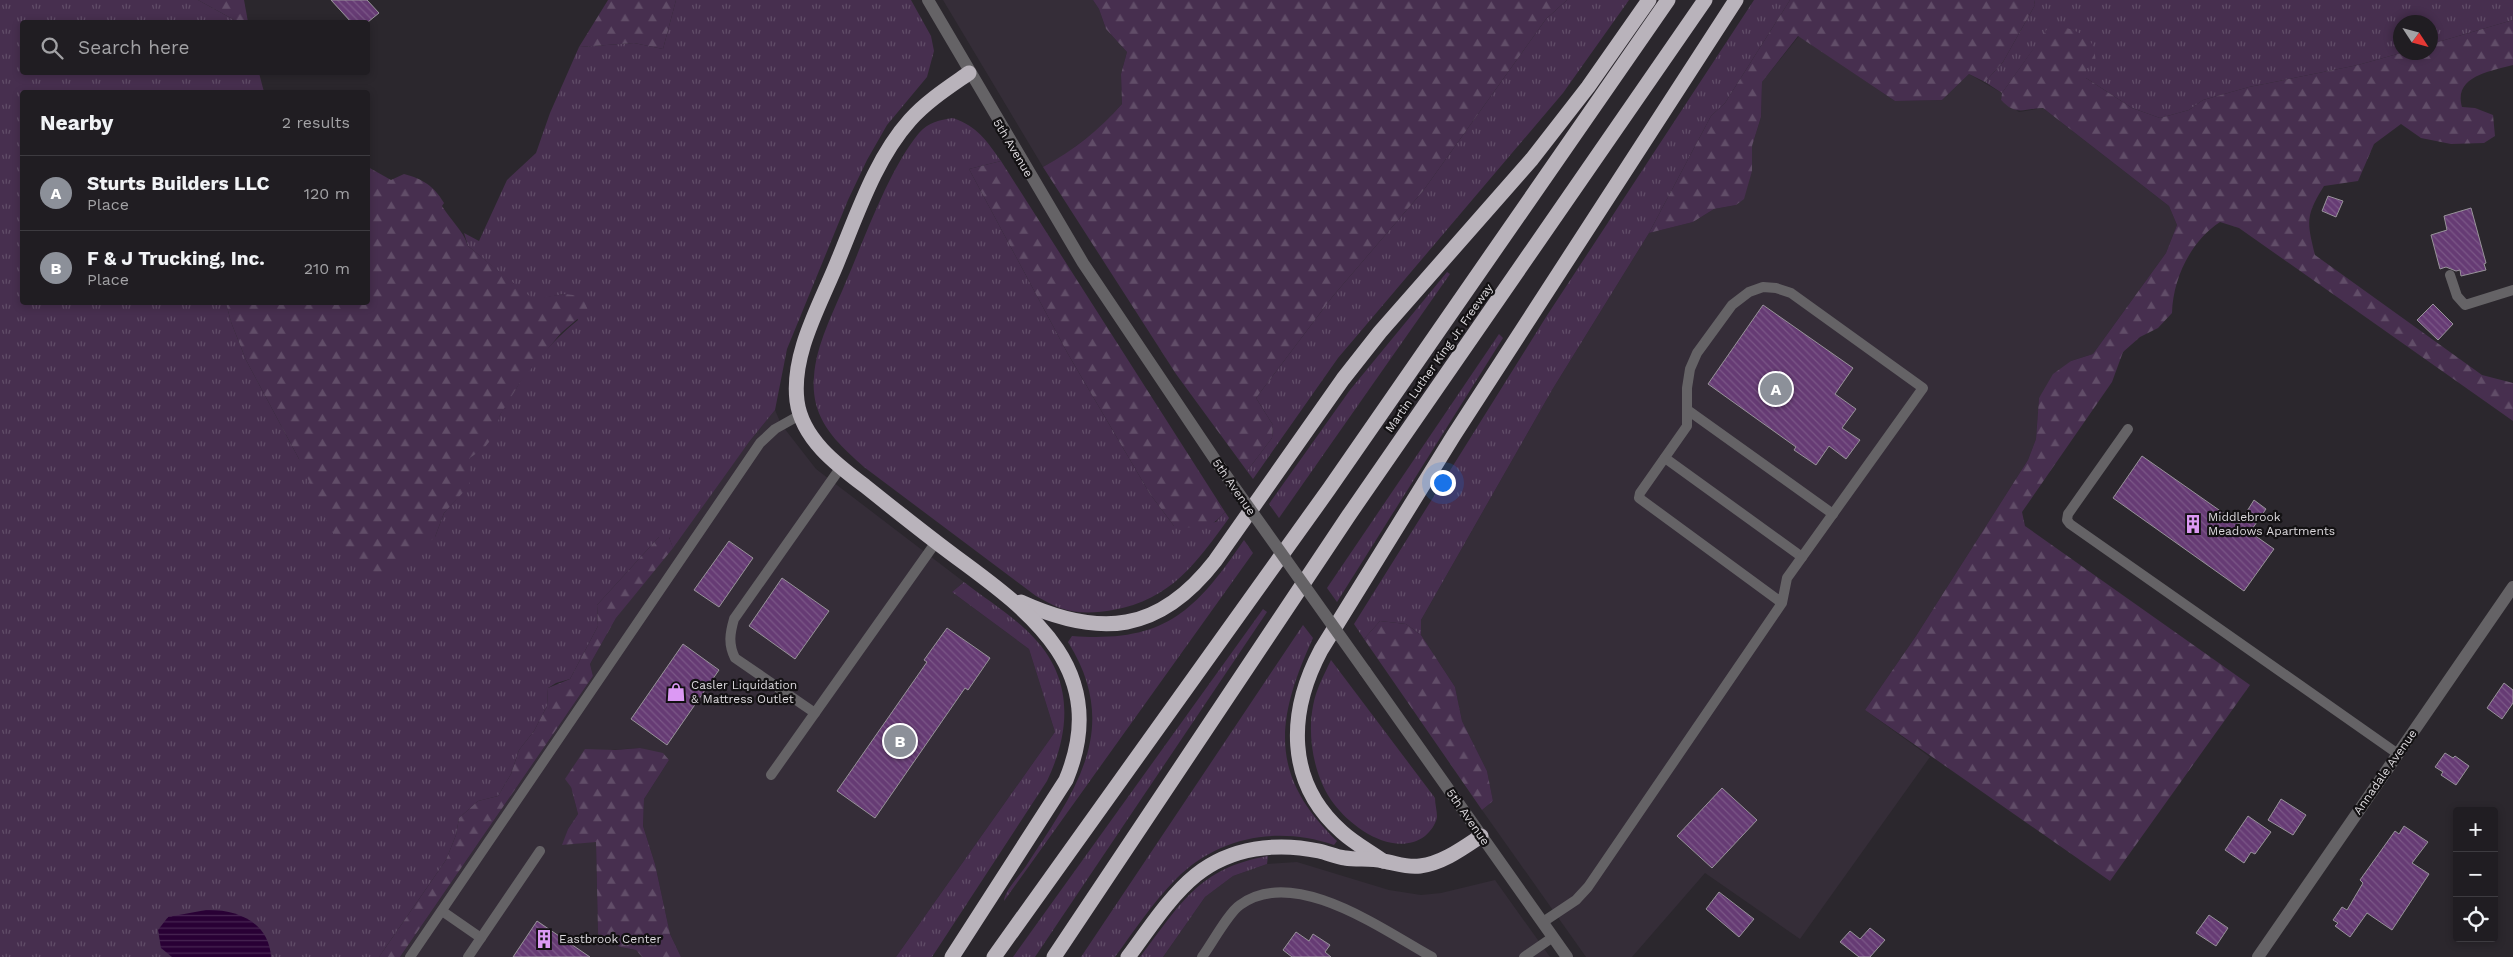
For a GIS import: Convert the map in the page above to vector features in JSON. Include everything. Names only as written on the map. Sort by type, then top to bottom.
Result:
[{"type":"highway","points":[[1012,599],[1051,616],[1070,621],[1108,624],[1126,622],[1157,612],[1196,584],[1215,561],[1342,379],[1380,332],[1532,159],[1588,87],[1649,0]]},
{"type":"highway","name":"Martin Luther King Jr. Freeway","points":[[994,957],[1330,489],[1668,0]]},
{"type":"highway","name":"Martin Luther King Jr. Freeway","points":[[1054,957],[1349,515],[1705,0]]},
{"type":"highway","points":[[1383,861],[1342,832],[1325,813],[1310,790],[1299,762],[1297,744],[1296,723],[1304,685],[1321,650],[1454,435],[1736,0]]},
{"type":"highway","points":[[952,957],[1060,793],[1073,765],[1079,735],[1078,703],[1070,670],[1050,638],[1012,599],[841,467],[818,445],[800,415],[796,383],[799,363],[806,340],[856,218],[884,157],[910,120],[928,103],[969,73]]},
{"type":"highway","points":[[1128,957],[1183,887],[1197,874],[1232,855],[1261,847],[1280,846],[1344,858],[1383,861],[1411,867],[1432,864],[1481,836]]},
{"type":"street","name":"5th Avenue","points":[[928,0],[969,73],[1083,263],[1220,467],[1567,957]]},
{"type":"street","name":"Annadale Avenue","points":[[2258,957],[2513,588]]},
{"type":"lane","points":[[2450,275],[2457,296],[2465,305],[2513,290]]},
{"type":"lane","points":[[1543,922],[1576,900],[1588,887],[1782,603],[1787,578],[1923,388],[1790,293],[1776,288],[1762,287],[1748,292],[1732,305],[1697,353],[1690,369],[1687,426],[1640,492],[1639,498],[1782,603]]},
{"type":"lane","points":[[1689,411],[1833,514]]},
{"type":"lane","points":[[410,957],[760,443],[775,430],[800,415]]},
{"type":"lane","points":[[2128,430],[2068,514],[2067,520],[2070,524],[2398,754]]},
{"type":"lane","points":[[1665,458],[1802,557]]},
{"type":"lane","points":[[815,713],[735,658],[730,647],[731,633],[734,619],[841,467]]},
{"type":"lane","points":[[772,775],[936,542]]},
{"type":"lane","points":[[468,957],[540,851]]},
{"type":"lane","points":[[1202,957],[1238,906],[1257,895],[1276,891],[1322,900],[1354,914],[1432,957]]},
{"type":"lane","points":[[442,911],[481,938]]},
{"type":"lane","points":[[1524,957],[1553,937]]},
{"type":"shaded area","points":[[943,0],[1093,0],[1099,9],[1106,29],[1127,52],[1121,74],[1122,104],[1100,128],[1063,156],[1043,167]]},
{"type":"shaded area","points":[[1799,36],[1895,101],[1942,100],[1969,74],[2002,93],[2001,100],[2019,112],[2043,108],[2169,206],[2177,225],[2166,253],[2093,354],[2071,361],[2039,398],[2036,439],[2028,460],[1916,636],[1865,710],[1930,757],[1800,939],[1705,873],[1632,957],[1586,957],[1482,810],[1493,801],[1487,771],[1462,721],[1455,687],[1421,635],[1421,620],[1552,390],[1649,233],[1693,222],[1714,209],[1736,205],[1752,171],[1752,146],[1761,117],[1762,82]]},
{"type":"shaded area","points":[[775,410],[781,424],[816,469],[964,582],[952,592],[1029,649],[1055,732],[896,957],[681,957],[670,934],[655,864],[643,826],[644,799],[669,760],[640,748],[596,751],[571,787],[578,814],[568,829],[563,845],[596,841],[598,934],[620,947],[636,950],[642,957],[400,957],[593,676],[590,664],[616,618]]},
{"type":"shaded area","points":[[1297,862],[1389,890],[1421,895],[1441,893],[1495,880],[1550,957],[1163,957],[1205,897],[1233,876],[1267,864]]},
{"type":"shaded area","points":[[206,910],[218,910],[240,915],[258,926],[269,945],[271,957],[172,957],[161,948],[158,930],[168,917]]},
{"type":"green space","points":[[0,0],[198,0],[234,20],[20,20],[20,75],[260,75],[263,90],[20,90],[20,305],[227,305],[246,360],[299,459],[435,537],[444,513],[469,485],[470,458],[490,439],[502,411],[520,382],[547,349],[578,320],[564,294],[533,300],[468,246],[464,233],[479,241],[507,180],[536,153],[550,113],[579,47],[634,43],[663,49],[676,0],[911,0],[931,36],[934,51],[927,77],[887,125],[867,160],[848,200],[787,349],[775,410],[749,442],[673,548],[669,537],[659,537],[597,605],[598,626],[570,679],[556,683],[548,688],[547,706],[534,731],[519,750],[511,774],[498,796],[478,801],[459,818],[456,835],[446,860],[379,957],[0,957]]},
{"type":"green space","points":[[198,0],[244,0],[248,20],[234,20]]},
{"type":"green space","points":[[608,0],[676,0],[663,49],[634,43],[579,47]]},
{"type":"green space","points":[[1093,0],[1567,0],[1546,19],[1423,191],[1333,296],[1256,398],[1273,425],[1272,438],[1247,471],[1176,374],[1043,167],[1086,139],[1122,104],[1121,74],[1127,52],[1106,29],[1099,9]]},
{"type":"green space","points":[[1567,0],[1629,0],[1563,93],[1338,358],[1253,479],[1247,471],[1272,438],[1273,425],[1256,398],[1333,296],[1423,191],[1546,19]]},
{"type":"green space","points":[[1754,0],[1790,0],[1725,103],[1711,116],[1649,233],[1552,390],[1421,620],[1421,635],[1406,624],[1380,621],[1364,639],[1354,624],[1546,317]]},
{"type":"green space","points":[[1790,0],[2034,0],[2035,5],[2003,62],[1985,82],[1969,74],[1942,100],[1895,101],[1798,36],[1762,82],[1761,117],[1752,146],[1752,171],[1744,199],[1736,205],[1714,209],[1693,222],[1649,233],[1711,116],[1725,103]]},
{"type":"green space","points":[[2034,0],[2513,0],[2513,20],[2438,42],[2438,15],[2393,15],[2393,55],[2358,65],[2249,87],[2203,100],[2189,110],[2160,118],[2132,108],[2086,78],[2086,69],[2050,26],[2002,93],[1985,82],[2003,62],[2035,5]]},
{"type":"green space","points":[[2513,20],[2513,65],[2476,77],[2463,88],[2461,97],[2462,107],[2475,108],[2493,115],[2495,136],[2484,143],[2451,144],[2421,138],[2401,124],[2374,144],[2358,181],[2324,186],[2313,205],[2309,219],[2310,235],[2315,255],[2482,375],[2513,383],[2513,421],[2239,228],[2220,222],[2200,239],[2192,250],[2180,274],[2173,300],[2172,313],[2158,328],[2140,337],[2123,352],[2112,382],[2022,512],[2025,526],[2250,685],[2110,881],[1865,710],[1916,636],[2028,460],[2036,439],[2039,398],[2053,374],[2071,361],[2093,354],[2166,253],[2177,225],[2169,206],[2043,108],[2016,110],[2001,100],[2002,93],[2050,25],[2080,33],[2090,41],[2094,48],[2096,62],[2086,69],[2086,78],[2132,108],[2160,118],[2189,110],[2203,100],[2249,87],[2358,65],[2393,55],[2393,60],[2438,60],[2438,42]]},
{"type":"green space","points":[[953,118],[975,130],[1001,161],[969,169],[1068,354],[1150,494],[1174,526],[1216,522],[1225,512],[1229,518],[1194,564],[1181,577],[1151,598],[1113,610],[1080,612],[1060,608],[1036,596],[864,467],[835,439],[819,414],[815,401],[814,387],[815,365],[818,353],[830,318],[887,185],[908,148],[919,133],[934,122]]},
{"type":"green space","points":[[1001,161],[1225,512],[1208,526],[1196,528],[1174,526],[1150,494],[1068,354],[969,169]]},
{"type":"green space","points":[[370,168],[391,180],[404,174],[417,178],[427,184],[444,203],[442,206],[460,230],[468,246],[533,299],[564,294],[582,296],[588,310],[561,333],[521,381],[500,415],[493,437],[485,447],[470,458],[470,485],[444,513],[435,537],[386,578],[362,566],[331,530],[299,459],[246,360],[227,305],[370,305]]},
{"type":"green space","points":[[1447,272],[1450,274],[1279,518],[1269,504],[1350,390]]},
{"type":"green space","points":[[1499,334],[1503,338],[1337,602],[1327,588]]},
{"type":"green space","points":[[659,537],[669,537],[673,548],[616,618],[590,664],[593,676],[400,957],[379,957],[446,860],[456,835],[459,818],[478,801],[498,796],[511,774],[519,750],[534,731],[547,706],[548,688],[570,679],[598,626],[597,605]]},
{"type":"green space","points":[[1244,540],[1253,553],[1004,901],[1009,888],[1026,866],[1061,812],[1075,786],[1086,759],[1092,732],[1091,704],[1084,674],[1068,642],[1072,636],[1104,637],[1131,634],[1154,628],[1174,618],[1192,604],[1209,586]]},
{"type":"green space","points":[[964,582],[1019,623],[1048,655],[1057,672],[1062,690],[1064,726],[1055,763],[1047,781],[932,957],[896,957],[1055,732],[1029,649],[952,592]]},
{"type":"green space","points":[[1263,609],[1267,612],[1035,957],[1013,957]]},
{"type":"green space","points":[[1380,621],[1406,624],[1421,635],[1455,687],[1462,721],[1487,771],[1493,801],[1482,810],[1364,639]]},
{"type":"green space","points":[[1303,625],[1313,638],[1291,695],[1286,720],[1285,745],[1289,769],[1299,793],[1315,817],[1337,841],[1334,845],[1292,836],[1271,836],[1230,844],[1193,864],[1176,879],[1159,897],[1115,957],[1081,957]]},
{"type":"green space","points":[[1331,660],[1435,798],[1437,817],[1432,828],[1425,836],[1413,842],[1401,844],[1388,842],[1375,838],[1363,831],[1352,823],[1334,804],[1321,782],[1314,757],[1311,718],[1320,682]]},
{"type":"green space","points":[[640,748],[663,753],[669,760],[644,799],[643,826],[655,864],[670,934],[681,957],[642,957],[636,950],[620,947],[598,934],[596,842],[562,845],[568,829],[578,814],[571,787],[565,779],[585,749],[615,750]]},
{"type":"green space","points":[[1268,856],[1267,864],[1233,876],[1205,897],[1163,957],[1140,957],[1193,891],[1224,870],[1244,862]]},
{"type":"building","points":[[331,0],[367,0],[379,13],[370,20],[349,20]]},
{"type":"building","points":[[2328,196],[2343,201],[2336,217],[2322,211]]},
{"type":"building","points":[[2471,208],[2486,263],[2484,264],[2486,270],[2461,276],[2460,270],[2456,271],[2446,267],[2440,269],[2431,235],[2447,230],[2444,216]]},
{"type":"building","points":[[2433,304],[2453,324],[2438,340],[2417,320]]},
{"type":"building","points":[[1763,305],[1853,368],[1835,394],[1856,409],[1842,428],[1860,440],[1846,459],[1829,446],[1816,465],[1794,450],[1796,447],[1708,384]]},
{"type":"building","name":"Middlebrook Meadows Apartments","points":[[2142,456],[2239,524],[2254,500],[2266,509],[2250,532],[2274,549],[2244,591],[2113,498]]},
{"type":"building","points":[[729,541],[753,558],[719,607],[694,590]]},
{"type":"building","points":[[782,578],[829,611],[795,659],[749,626]]},
{"type":"building","points":[[947,628],[990,658],[968,690],[965,688],[875,818],[837,791],[927,662],[924,660]]},
{"type":"building","name":"Casler Liquidation & Mattress Outlet","points":[[683,644],[719,670],[667,745],[631,719]]},
{"type":"building","points":[[2504,683],[2513,690],[2513,703],[2502,719],[2487,708]]},
{"type":"building","points":[[2445,753],[2453,758],[2455,756],[2469,766],[2456,785],[2441,775],[2443,772],[2435,767]]},
{"type":"building","points":[[1722,788],[1757,820],[1712,868],[1677,836]]},
{"type":"building","points":[[2281,799],[2306,815],[2293,835],[2268,820]]},
{"type":"building","points":[[2248,816],[2271,832],[2255,854],[2251,852],[2244,863],[2225,850]]},
{"type":"building","points":[[2404,826],[2428,842],[2412,863],[2429,874],[2392,930],[2367,913],[2350,937],[2335,926],[2338,923],[2333,920],[2342,907],[2347,910],[2363,883],[2360,880],[2395,831],[2399,834]]},
{"type":"building","points":[[1719,892],[1754,919],[1739,937],[1706,909]]},
{"type":"building","points":[[2209,915],[2228,928],[2216,946],[2196,933]]},
{"type":"building","name":"Eastbrook Center","points":[[537,921],[590,957],[513,957]]},
{"type":"building","points":[[1870,928],[1885,940],[1870,957],[1859,957],[1840,942],[1850,931],[1860,939]]},
{"type":"building","points":[[1296,932],[1309,941],[1313,934],[1330,945],[1325,952],[1331,957],[1292,957],[1283,950]]},
{"type":"place","name":"Sturts Builders LLC","points":[[1776,389]]},
{"type":"place","name":"Middlebrook Meadows Apartments","points":[[2193,524]]},
{"type":"place","name":"Casler Liquidation & Mattress Outlet","points":[[676,692]]},
{"type":"place","name":"F & J Trucking, Inc.","points":[[900,741]]},
{"type":"place","name":"Eastbrook Center","points":[[544,939]]}]
